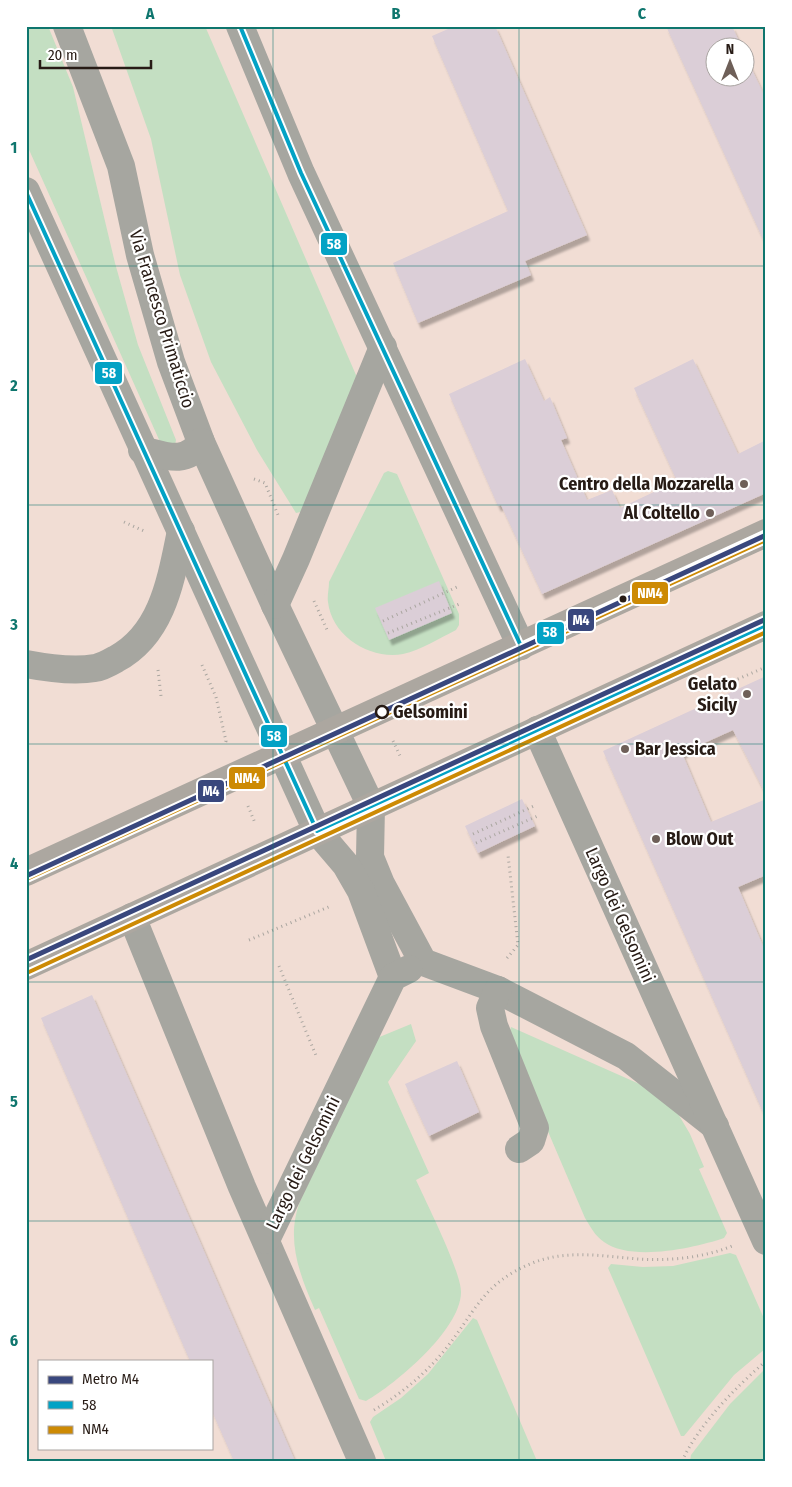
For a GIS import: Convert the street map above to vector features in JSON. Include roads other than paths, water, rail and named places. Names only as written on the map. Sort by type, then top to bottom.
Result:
[{"type":"main road","points":[[26,872],[766,534]]},
{"type":"main road","points":[[26,966],[766,625]]},
{"type":"street","name":"Via Francesco Primaticcio","points":[[68,26],[121,166],[140,254],[171,362],[201,442],[275,604],[371,806]]},
{"type":"street","points":[[240,26],[301,173],[521,646]]},
{"type":"street","points":[[26,191],[142,450],[181,531],[317,831],[346,865],[361,891],[393,977],[423,962],[381,884],[370,856],[371,806]]},
{"type":"street","points":[[275,604],[296,559],[383,347]]},
{"type":"street","points":[[142,450],[183,457],[194,452],[201,442]]},
{"type":"street","points":[[26,664],[59,668],[94,669],[106,665],[127,653],[145,637],[160,610],[170,581],[181,531]]},
{"type":"street","name":"Largo dei Gelsomini","points":[[537,730],[766,1242]]},
{"type":"street","points":[[132,917],[242,1187],[266,1240]]},
{"type":"street","name":"Largo dei Gelsomini","points":[[423,962],[498,990],[626,1056],[715,1126]]},
{"type":"street","name":"Largo dei Gelsomini","points":[[362,1461],[266,1240],[393,977]]},
{"type":"street","points":[[498,990],[490,1008],[494,1026],[535,1128],[531,1141],[519,1149]]},
{"type":"metro line","name":"M4","points":[[26,876],[766,535]]},
{"type":"metro line","name":"M4","points":[[26,960],[766,619]]},
{"type":"place","name":"Centro della Mozzarella","points":[[744,484]]},
{"type":"place","name":"Al Coltello","points":[[710,513]]},
{"type":"place","name":"Gelato Sicily","points":[[747,694]]},
{"type":"place","name":"Gelsomini","points":[[382,712]]},
{"type":"place","name":"Bar Jessica","points":[[625,749]]},
{"type":"place","name":"Blow Out","points":[[656,839]]}]
